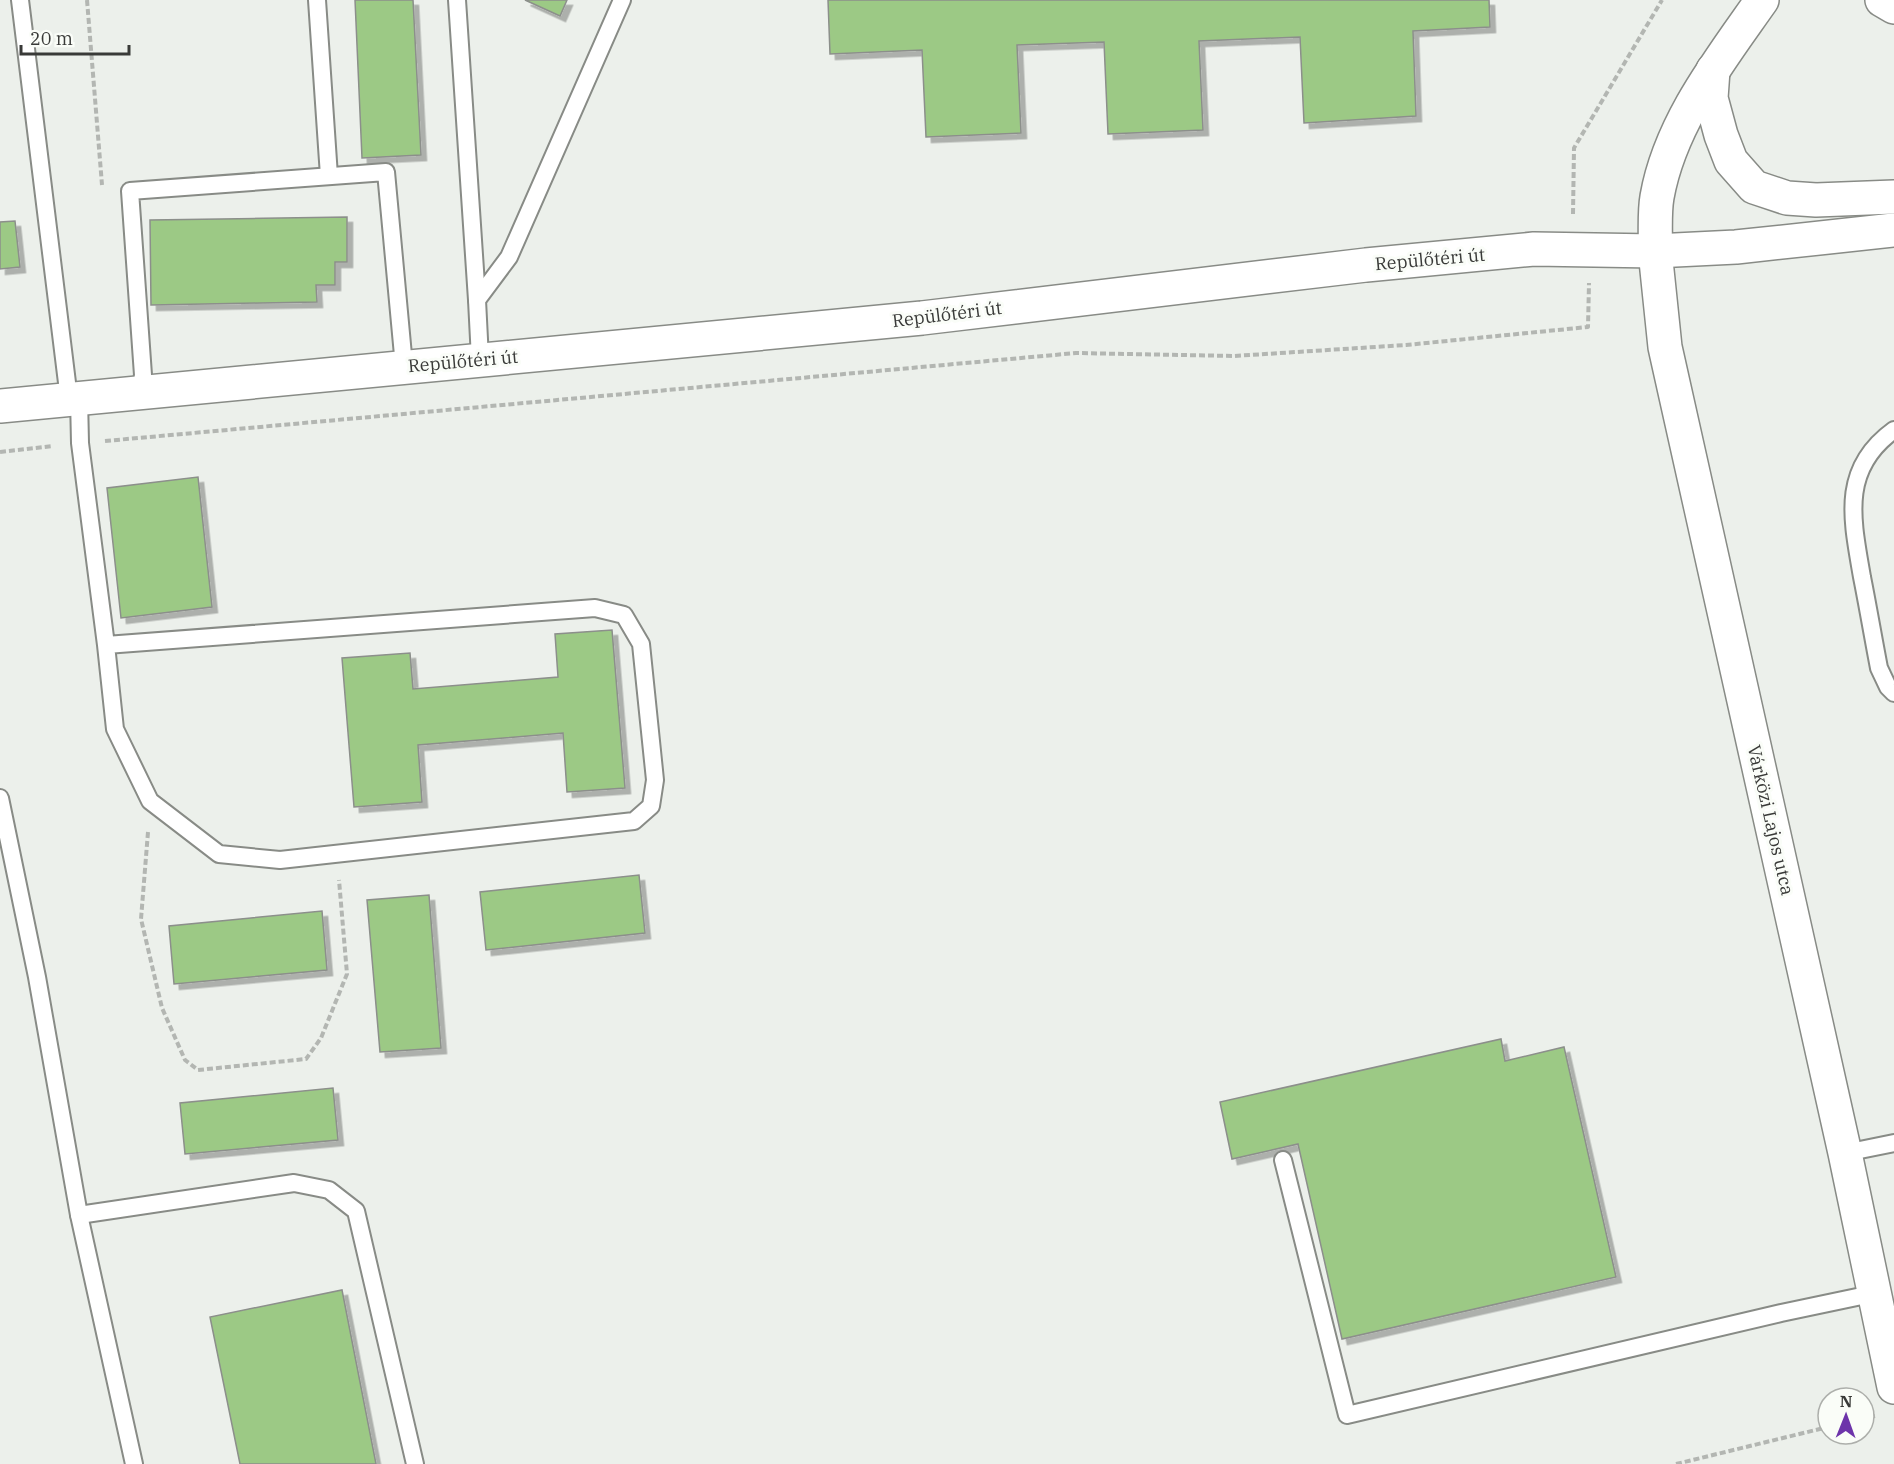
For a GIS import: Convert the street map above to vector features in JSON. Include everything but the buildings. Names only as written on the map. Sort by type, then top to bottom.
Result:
[{"type":"main road","name":"Várközi Lajos utca","points":[[1762,0],[1713,70],[1680,129],[1664,168],[1657,198],[1656,251],[1665,346],[1876,1293],[1894,1387]]},
{"type":"main road","points":[[1882,0],[1894,7]]},
{"type":"main road","points":[[1713,70],[1711,98],[1721,135],[1731,161],[1754,187],[1787,198],[1816,200],[1894,197]]},
{"type":"main road","name":"Repülőtéri út","points":[[0,406],[921,318],[1377,264],[1534,249],[1590,248],[1656,251],[1736,247],[1894,230]]},
{"type":"lane","points":[[20,0],[80,442],[115,729],[150,801],[219,854],[280,860],[634,821],[651,806],[655,780],[641,644],[624,615],[595,608],[106,645]]},
{"type":"lane","points":[[317,0],[329,176]]},
{"type":"lane","points":[[457,0],[480,359]]},
{"type":"lane","points":[[477,300],[509,257],[622,0]]},
{"type":"lane","points":[[140,393],[143,375],[130,191],[386,172],[404,366]]},
{"type":"lane","points":[[1894,430],[1879,441],[1864,461],[1852,497],[1853,523],[1879,668],[1888,687],[1894,693]]},
{"type":"lane","points":[[0,798],[37,977],[80,1215],[134,1464]]},
{"type":"lane","points":[[1845,1153],[1894,1143]]},
{"type":"lane","points":[[1283,1160],[1347,1415],[1876,1293]]},
{"type":"lane","points":[[80,1215],[294,1183],[329,1190],[356,1211],[415,1464]]},
{"type":"path","points":[[1590,248],[1573,233],[1574,148],[1662,0]]},
{"type":"path","points":[[0,452],[80,442],[297,425],[1076,353],[1234,356],[1406,345],[1588,327]]},
{"type":"path","points":[[150,801],[141,919],[162,1008],[184,1060],[198,1070],[306,1059],[321,1038],[347,974],[337,854]]},
{"type":"path","points":[[1676,1464],[1816,1430]]}]
